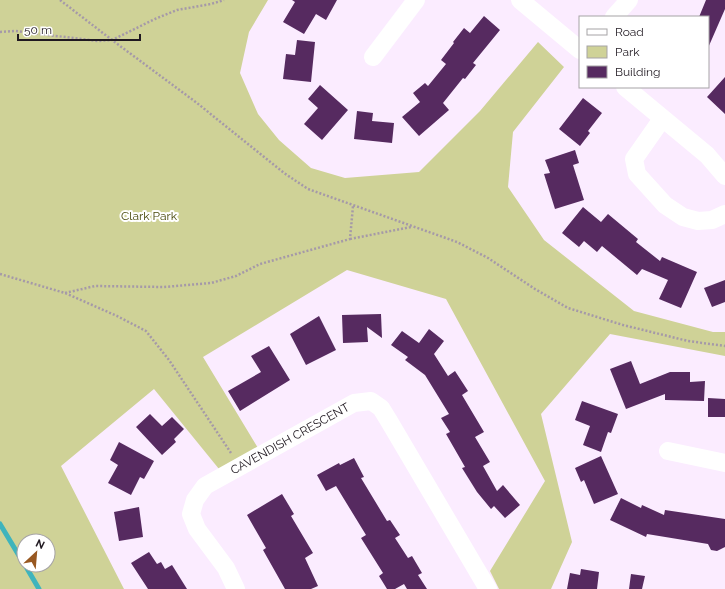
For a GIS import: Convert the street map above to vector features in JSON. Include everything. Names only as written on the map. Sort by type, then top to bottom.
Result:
[{"type":"street","points":[[373,57],[416,0]]},
{"type":"street","points":[[520,0],[579,49]]},
{"type":"street","points":[[615,16],[629,0]]},
{"type":"street","points":[[626,88],[707,155],[725,176]]},
{"type":"street","points":[[662,119],[634,159],[637,174],[665,205],[683,217],[698,221],[705,221],[712,220],[725,214]]},
{"type":"street","name":"CAVENDISH CRESCENT","points":[[236,589],[226,568],[197,528],[191,514],[195,500],[205,486],[354,403],[371,401],[381,408],[389,420],[488,589]]},
{"type":"street","points":[[668,451],[725,463]]},
{"type":"path","points":[[60,0],[197,103],[284,173],[308,189],[411,227],[457,242],[482,254],[535,289],[568,308],[623,325],[681,339],[725,346]]},
{"type":"path","points":[[0,32],[15,31],[98,40],[112,40],[177,10],[211,4],[224,0]]},
{"type":"path","points":[[350,239],[353,206]]},
{"type":"path","points":[[66,293],[95,286],[164,287],[211,283],[236,276],[260,264],[350,239],[411,227]]},
{"type":"path","points":[[0,274],[66,293],[146,331],[169,360],[240,467]]},
{"type":"green space","name":"Clark Park","points":[[0,0],[268,0],[249,32],[240,73],[258,114],[279,140],[311,168],[345,178],[419,172],[480,111],[538,42],[564,67],[513,132],[508,187],[544,240],[634,311],[713,332],[725,332],[725,356],[610,334],[541,414],[572,542],[551,589],[499,589],[490,571],[545,481],[446,299],[347,270],[203,357],[258,448],[219,469],[154,389],[61,466],[124,589],[0,589]]},
{"type":"building","points":[[292,0],[337,0],[326,20],[316,14],[304,34],[283,22],[295,2]]},
{"type":"building","points":[[706,0],[725,0],[725,9],[709,46],[709,16],[699,16]]},
{"type":"building","points":[[484,16],[500,30],[473,63],[476,65],[465,79],[463,78],[443,103],[449,110],[419,136],[402,117],[420,102],[413,93],[425,83],[428,86],[446,64],[441,60],[464,28],[470,33]]},
{"type":"building","points":[[297,40],[315,42],[311,82],[283,79],[286,54],[295,55]]},
{"type":"building","points":[[725,77],[725,114],[707,97]]},
{"type":"building","points":[[320,85],[348,110],[322,140],[304,124],[318,108],[308,99]]},
{"type":"building","points":[[583,98],[602,113],[588,131],[590,133],[580,146],[559,129]]},
{"type":"building","points":[[357,111],[373,113],[372,121],[394,123],[392,143],[354,139]]},
{"type":"building","points":[[575,150],[579,163],[573,165],[584,200],[555,209],[544,174],[550,173],[545,160]]},
{"type":"building","points":[[583,207],[601,222],[608,214],[638,239],[636,242],[660,261],[662,257],[697,272],[681,308],[659,299],[668,280],[642,269],[637,275],[602,246],[597,252],[584,241],[579,247],[562,233]]},
{"type":"building","points":[[725,280],[725,302],[712,307],[704,288]]},
{"type":"building","points":[[381,314],[382,338],[367,327],[368,342],[343,343],[342,315]]},
{"type":"building","points":[[319,316],[336,350],[306,365],[290,334]]},
{"type":"building","points":[[429,329],[444,341],[434,354],[448,376],[455,371],[468,391],[462,395],[484,432],[475,437],[490,462],[483,466],[497,491],[503,485],[520,505],[505,518],[494,506],[491,509],[477,492],[462,468],[465,467],[446,434],[450,432],[441,418],[449,414],[425,375],[405,360],[408,357],[391,345],[402,331],[419,343]]},
{"type":"building","points":[[269,346],[290,380],[240,411],[228,391],[261,372],[251,356]]},
{"type":"building","points":[[631,361],[640,384],[670,372],[690,372],[690,382],[705,381],[704,401],[665,400],[665,394],[626,409],[610,369]]},
{"type":"building","points":[[708,398],[725,399],[725,417],[708,417]]},
{"type":"building","points":[[582,401],[618,414],[611,433],[608,432],[601,452],[583,445],[590,426],[575,420]]},
{"type":"building","points":[[150,414],[162,426],[172,417],[184,429],[174,439],[176,442],[162,455],[136,427]]},
{"type":"building","points":[[119,442],[154,461],[144,479],[140,477],[131,495],[108,483],[118,465],[110,460]]},
{"type":"building","points":[[601,456],[618,494],[594,504],[584,480],[581,482],[575,468]]},
{"type":"building","points":[[354,458],[364,477],[361,478],[387,521],[390,520],[400,535],[395,538],[408,558],[412,556],[422,573],[418,575],[427,589],[407,589],[404,584],[395,589],[387,589],[379,576],[383,573],[361,538],[366,535],[336,486],[326,491],[317,475],[339,463],[340,465]]},
{"type":"building","points":[[282,494],[294,514],[291,516],[313,553],[305,558],[318,586],[311,589],[285,589],[263,550],[266,548],[247,515]]},
{"type":"building","points":[[621,498],[641,508],[642,505],[664,515],[665,510],[725,519],[725,547],[717,551],[711,550],[708,544],[647,534],[646,537],[610,520]]},
{"type":"building","points":[[139,507],[143,537],[119,541],[114,512]]},
{"type":"building","points":[[149,552],[157,564],[161,562],[165,569],[172,565],[187,589],[148,589],[131,563]]},
{"type":"building","points":[[581,569],[599,572],[597,589],[567,589],[570,573],[580,575]]},
{"type":"building","points":[[631,574],[645,576],[642,589],[629,589]]},
{"type":"waterway","points":[[0,524],[16,551]]},
{"type":"waterway","points":[[30,573],[39,589]]}]
